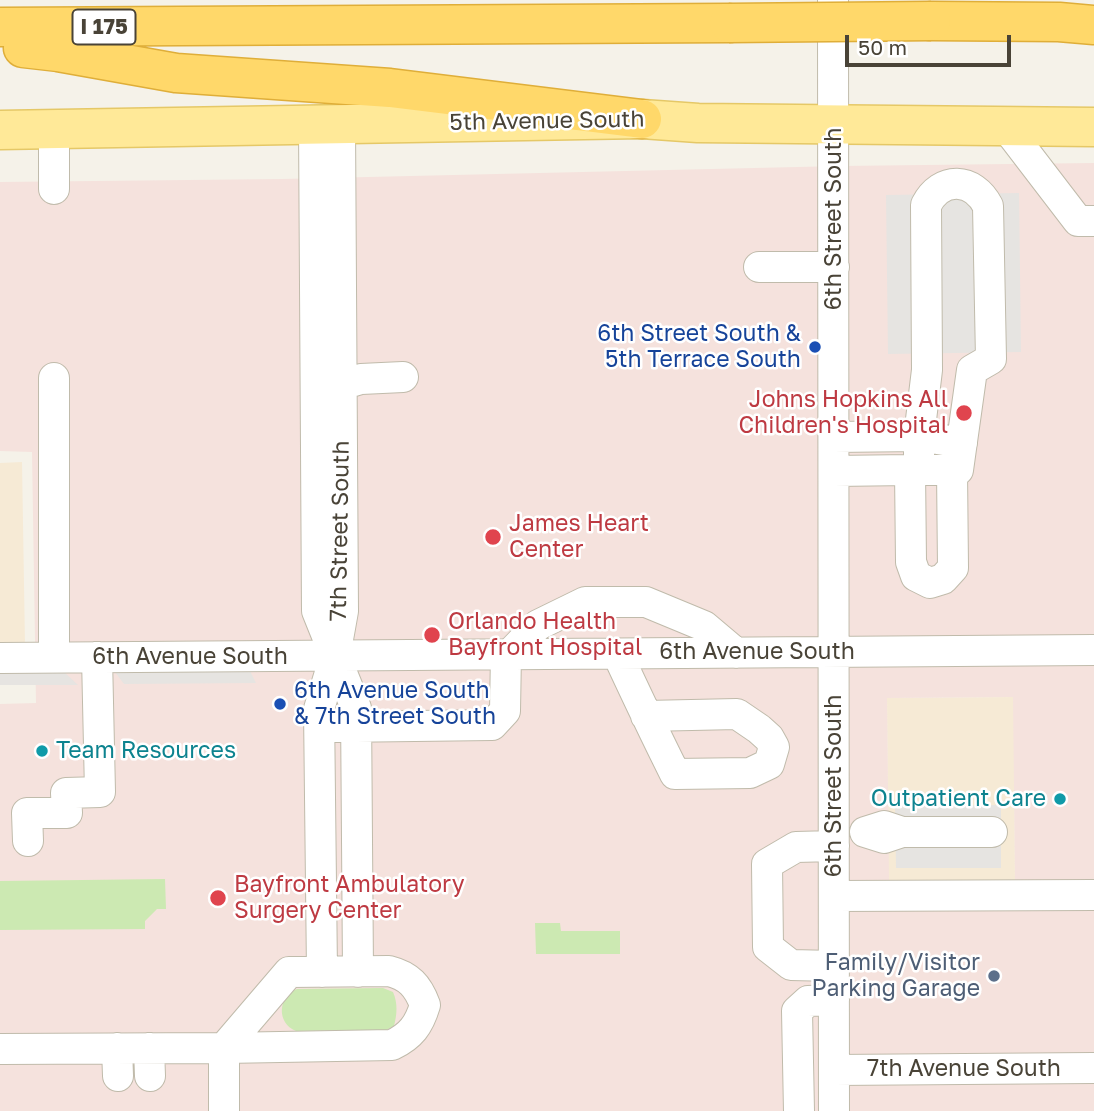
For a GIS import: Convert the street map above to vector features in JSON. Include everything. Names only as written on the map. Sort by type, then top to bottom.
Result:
[{"type":"highway","name":"I 175","points":[[0,27],[209,28],[931,21],[1059,22],[1094,25]]},
{"type":"highway","points":[[0,46],[58,52],[176,73],[390,88],[642,119]]},
{"type":"main road","name":"5th Avenue South","points":[[0,130],[642,119],[698,123],[1094,127]]},
{"type":"street","name":"6th Street South","points":[[833,0],[834,1111]]},
{"type":"street","name":"7th Street South","points":[[327,124],[303,331],[328,385]]},
{"type":"street","name":"7th Street South","points":[[322,972],[319,709],[335,656],[343,611],[328,385],[327,124]]},
{"type":"street","points":[[1006,127],[1078,221],[1094,221]]},
{"type":"street","points":[[54,129],[54,189]]},
{"type":"street","points":[[927,370],[972,370],[991,359],[988,206],[970,186],[945,185],[926,205],[927,370],[915,470],[911,562],[916,576],[930,583],[943,579],[953,568],[957,456],[972,370]]},
{"type":"street","points":[[759,267],[834,267]]},
{"type":"street","points":[[328,385],[361,379],[403,377]]},
{"type":"street","points":[[54,378],[54,657]]},
{"type":"street","points":[[834,437],[919,436],[957,456]]},
{"type":"street","points":[[834,471],[915,470],[957,456]]},
{"type":"street","points":[[320,727],[492,725],[505,711],[508,654],[538,625],[585,602],[646,602],[704,626],[736,653]]},
{"type":"street","name":"6th Avenue South","points":[[0,658],[1094,650]]},
{"type":"street","points":[[617,653],[646,716]]},
{"type":"street","points":[[335,656],[356,708],[358,972]]},
{"type":"street","points":[[28,841],[27,813],[67,813],[66,793],[100,792],[97,657]]},
{"type":"street","points":[[834,966],[791,965],[768,947],[767,864],[796,847],[884,826],[902,832],[992,832]]},
{"type":"street","points":[[834,897],[1094,895]]},
{"type":"street","points":[[0,1049],[118,1062],[149,1062],[224,1048],[392,1045],[405,1039],[421,1018],[425,1005],[413,982],[403,975],[389,971],[289,972],[224,1048],[224,1111]]},
{"type":"street","points":[[799,1111],[797,1011],[808,1000],[834,1000]]},
{"type":"street","name":"7th Avenue South","points":[[834,1070],[1094,1068]]},
{"type":"shaded area","name":"Orlando Health Bayfront Hospital","points":[[1094,163],[1094,1111],[0,1111],[0,704],[36,703],[32,452],[0,451],[0,182],[282,179]],"holes":[[[1013,697],[1015,880],[889,881],[887,698]]]},
{"type":"shaded area","points":[[1019,193],[1021,352],[888,354],[886,195]]},
{"type":"shaded area","points":[[22,462],[25,645],[0,645],[0,463]]},
{"type":"shaded area","points":[[250,671],[256,683],[124,684],[115,672]]},
{"type":"shaded area","points":[[64,672],[78,685],[0,685],[0,673]]},
{"type":"shaded area","points":[[1014,697],[1015,880],[888,881],[887,698]]},
{"type":"shaded area","points":[[1001,805],[1001,868],[896,868],[895,806]]},
{"type":"green space","points":[[165,879],[166,909],[157,909],[145,921],[145,929],[0,930],[0,881]]},
{"type":"green space","points":[[535,923],[560,923],[561,931],[620,931],[620,954],[536,954]]},
{"type":"green space","points":[[383,988],[393,992],[396,1005],[394,1026],[386,1030],[296,1031],[285,1022],[283,1016],[286,997],[297,989]]},
{"type":"place","name":"6th Street South & 5th Terrace South","points":[[815,347]]},
{"type":"place","name":"Johns Hopkins All Children's Hospital","points":[[964,413]]},
{"type":"place","name":"James Heart Center","points":[[493,537]]},
{"type":"place","name":"Orlando Health Bayfront Hospital","points":[[432,635]]},
{"type":"place","name":"6th Avenue South & 7th Street South","points":[[280,704]]},
{"type":"place","name":"Team Resources","points":[[42,751]]},
{"type":"place","name":"Outpatient Care","points":[[1060,799]]},
{"type":"place","name":"Bayfront Ambulatory Surgery Center","points":[[218,898]]},
{"type":"place","name":"Family/Visitor Parking Garage","points":[[994,976]]}]
